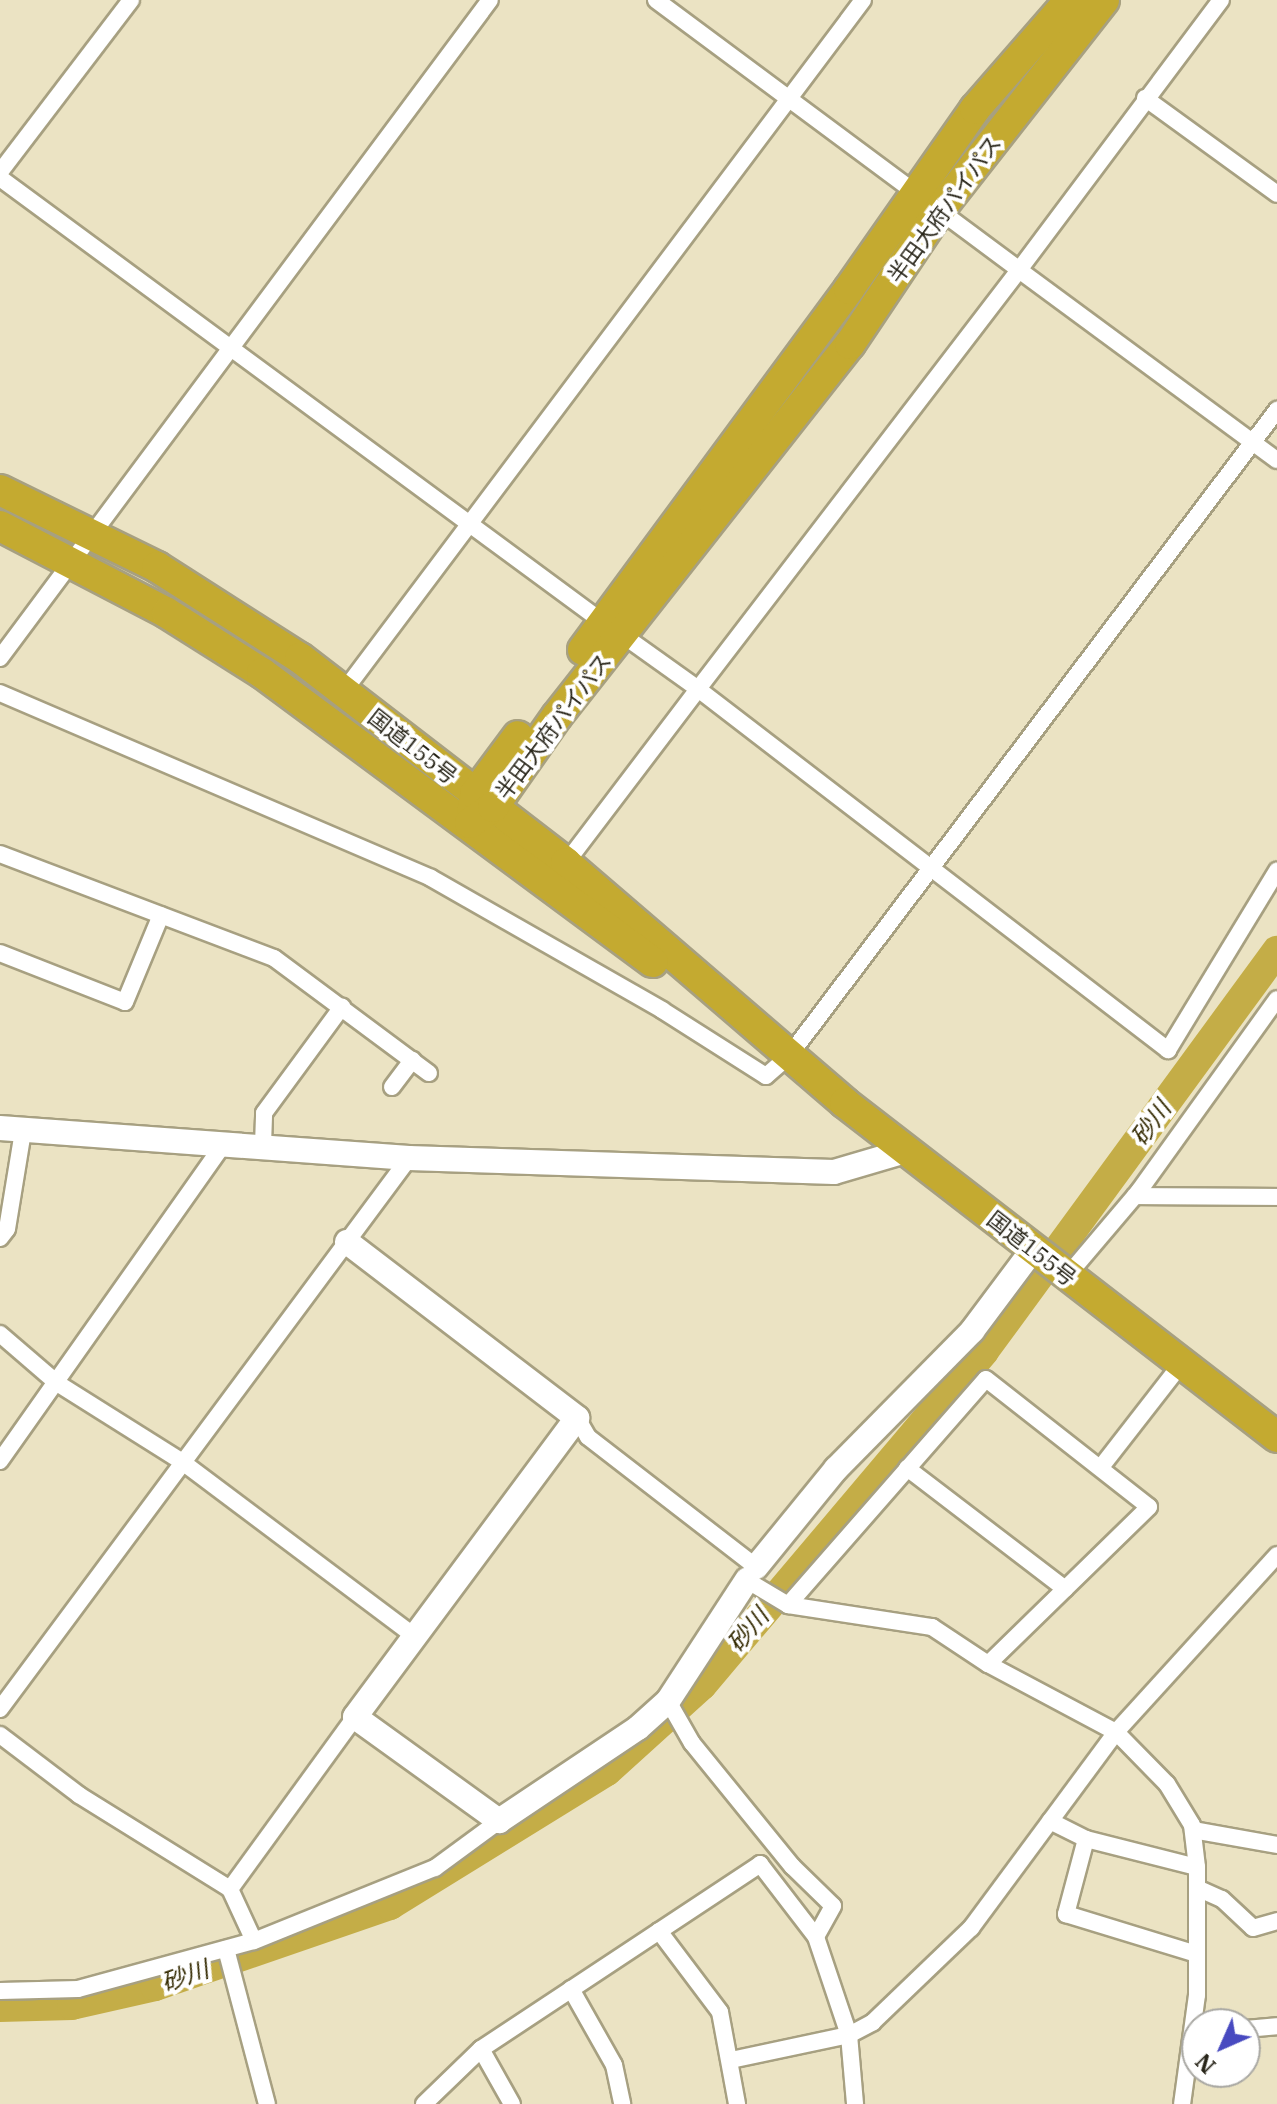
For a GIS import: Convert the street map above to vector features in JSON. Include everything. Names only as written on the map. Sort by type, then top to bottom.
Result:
[{"type":"highway","name":"半田大府パイパス","points":[[479,808],[613,628],[850,344],[930,201],[975,109],[1070,0]]},
{"type":"highway","name":"半田大府パイパス","points":[[930,201],[1104,0]]},
{"type":"highway","name":"国道155号","points":[[0,490],[93,532],[235,614],[344,691],[744,1030],[789,1056]]},
{"type":"highway","name":"国道155号","points":[[0,526],[71,561],[262,673],[566,863],[789,1056],[1277,1437]]},
{"type":"street","points":[[0,172],[131,0]]},
{"type":"street","points":[[0,658],[490,0]]},
{"type":"street","points":[[656,0],[1277,460]]},
{"type":"street","points":[[344,691],[863,0]]},
{"type":"street","points":[[566,863],[1221,0]]},
{"type":"street","points":[[1145,98],[1277,194]]},
{"type":"street","points":[[0,178],[468,525],[698,689],[930,871],[1168,1050],[1277,871]]},
{"type":"street","points":[[0,693],[431,878],[662,1010],[766,1076],[789,1056],[1277,410]]},
{"type":"street","points":[[0,854],[274,958],[429,1073]]},
{"type":"street","points":[[0,953],[125,1002],[161,915]]},
{"type":"street","points":[[1067,1275],[1135,1196],[1277,999]]},
{"type":"street","points":[[263,1145],[264,1113],[342,1007]]},
{"type":"street","points":[[392,1087],[412,1060]]},
{"type":"street","points":[[0,1238],[7,1229],[11,1129],[225,1142],[409,1158],[834,1172],[909,1150]]},
{"type":"street","points":[[0,1461],[225,1142]]},
{"type":"street","points":[[0,1709],[181,1461],[409,1158]]},
{"type":"street","points":[[1135,1196],[1277,1197]]},
{"type":"street","points":[[347,1242],[577,1418],[588,1437],[788,1605],[932,1627],[988,1664],[1116,1732],[1167,1784],[1193,1830],[1197,1867],[1195,2008]]},
{"type":"street","points":[[0,1991],[78,1989],[226,1950],[435,1868],[638,1728],[668,1701],[750,1576],[836,1469],[972,1331],[1034,1249]]},
{"type":"street","points":[[0,1334],[57,1383],[181,1461],[415,1637]]},
{"type":"street","points":[[1101,1467],[1182,1363]]},
{"type":"street","points":[[788,1605],[986,1379],[1149,1507],[988,1664]]},
{"type":"street","points":[[230,1889],[577,1418]]},
{"type":"street","points":[[907,1468],[1065,1589]]},
{"type":"street","points":[[731,2060],[849,2035],[873,2022],[971,1928],[1116,1732],[1277,1555]]},
{"type":"street","points":[[668,1701],[692,1743],[792,1866],[833,1906],[816,1937]]},
{"type":"street","points":[[355,1717],[499,1821]]},
{"type":"street","points":[[0,1735],[79,1795],[230,1889],[254,1941]]},
{"type":"street","points":[[1050,1821],[1086,1839],[1197,1867]]},
{"type":"street","points":[[1193,1830],[1277,1845]]},
{"type":"street","points":[[1086,1839],[1066,1914],[1197,1954]]},
{"type":"street","points":[[424,2104],[481,2049],[760,1864],[816,1937],[849,2035],[855,2104]]},
{"type":"street","points":[[1197,1888],[1222,1899],[1253,1928],[1277,1921]]},
{"type":"street","points":[[659,1931],[720,2012],[737,2104]]},
{"type":"street","points":[[226,1950],[267,2104]]},
{"type":"street","points":[[571,1989],[614,2065],[622,2104]]},
{"type":"street","points":[[481,2049],[512,2104]]},
{"type":"waterway","name":"砂川","points":[[0,2007],[72,2005],[155,1986],[390,1905],[607,1771],[702,1685],[984,1351],[1277,951]]}]
